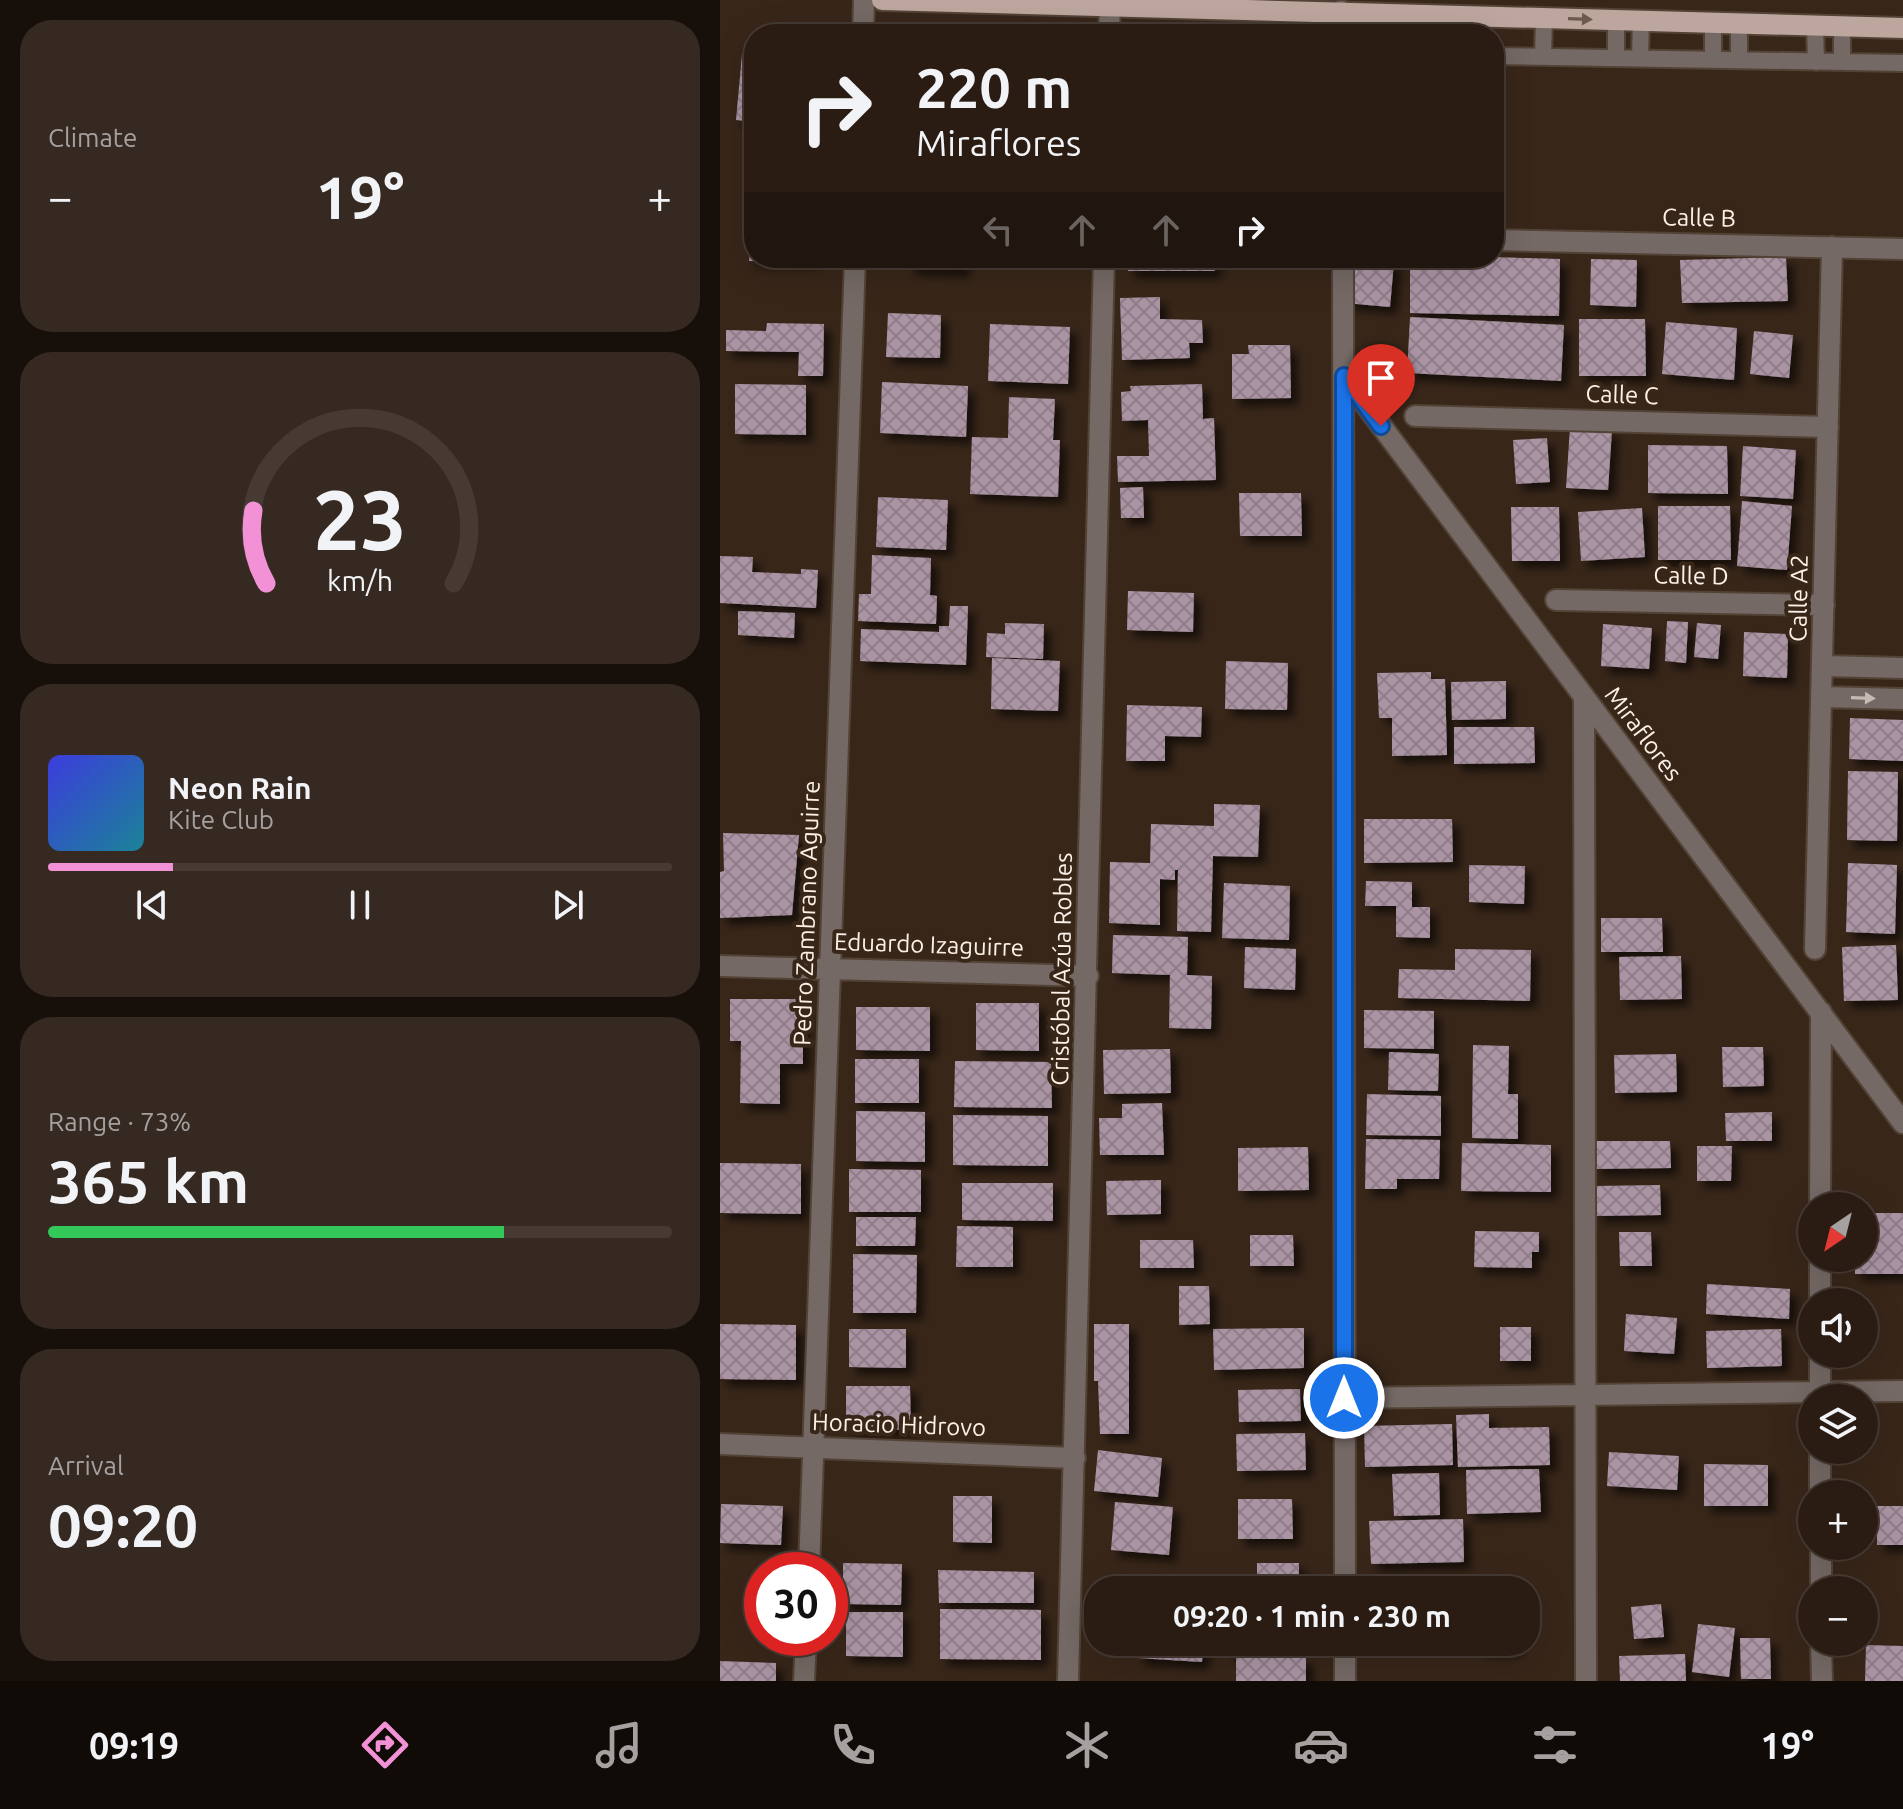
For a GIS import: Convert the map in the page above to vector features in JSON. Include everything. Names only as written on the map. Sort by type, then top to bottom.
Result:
[{"type":"main road","points":[[882,0],[1110,2],[1366,12],[1416,24],[1544,18],[1903,28]]},
{"type":"street","points":[[863,24],[864,0]]},
{"type":"street","points":[[1109,24],[1110,2]]},
{"type":"street","points":[[1341,11],[1341,24]]},
{"type":"street","name":"Calle B","points":[[1504,240],[1903,249]]},
{"type":"street","name":"Calle A2","points":[[1815,949],[1832,247]]},
{"type":"street","name":"Pedro Zambrano Aguirre","points":[[810,1552],[855,268]]},
{"type":"street","name":"Cristóbal Azúa Robles","points":[[1068,1681],[1104,268]]},
{"type":"street","points":[[1343,268],[1345,1576]]},
{"type":"street","name":"Miraflores","points":[[1344,376],[1903,1123]]},
{"type":"street","name":"Calle C","points":[[1415,416],[1828,427]]},
{"type":"street","name":"Calle D","points":[[1556,600],[1824,605]]},
{"type":"street","points":[[1824,666],[1903,668]]},
{"type":"street","points":[[1823,697],[1903,699]]},
{"type":"street","points":[[1584,699],[1586,1681]]},
{"type":"street","name":"Eduardo Izaguirre","points":[[720,966],[1088,976]]},
{"type":"street","points":[[1820,1192],[1821,1012]]},
{"type":"street","points":[[1878,1393],[1903,1391]]},
{"type":"street","points":[[1344,1398],[1798,1396]]},
{"type":"street","name":"Horacio Hidrovo","points":[[720,1444],[1075,1458]]},
{"type":"street","points":[[804,1681],[805,1656]]},
{"type":"street","points":[[1345,1656],[1345,1681]]},
{"type":"street","points":[[1821,1656],[1822,1681]]},
{"type":"lane","points":[[1365,24],[1366,12]]},
{"type":"lane","points":[[1543,56],[1544,18]]},
{"type":"lane","points":[[1616,20],[1616,58]]},
{"type":"lane","points":[[1640,58],[1641,20]]},
{"type":"lane","points":[[1713,22],[1713,60]]},
{"type":"lane","points":[[1739,22],[1739,60]]},
{"type":"lane","points":[[1815,25],[1816,62]]},
{"type":"lane","points":[[1842,26],[1842,62]]},
{"type":"lane","points":[[1504,56],[1903,63]]},
{"type":"building","points":[[742,54],[744,54],[744,121],[736,120]]},
{"type":"building","points":[[1504,257],[1560,259],[1559,316],[1410,313],[1410,268],[1504,268]]},
{"type":"building","points":[[1786,257],[1788,301],[1682,303],[1680,260]]},
{"type":"building","points":[[1591,259],[1637,260],[1636,307],[1590,305]]},
{"type":"building","points":[[908,268],[963,268],[963,270]]},
{"type":"building","points":[[1128,268],[1215,268],[1215,271],[1128,271]]},
{"type":"building","points":[[1348,268],[1393,268],[1390,307],[1345,303]]},
{"type":"building","points":[[1160,297],[1160,319],[1202,320],[1203,343],[1189,343],[1190,358],[1122,360],[1120,298]]},
{"type":"building","points":[[888,313],[941,315],[940,358],[886,357]]},
{"type":"building","points":[[1410,317],[1564,325],[1561,381],[1407,373]]},
{"type":"building","points":[[1579,319],[1645,319],[1646,376],[1579,376]]},
{"type":"building","points":[[1666,322],[1737,328],[1734,380],[1662,374]]},
{"type":"building","points":[[767,323],[824,324],[823,376],[798,376],[799,352],[726,351],[726,330],[766,331]]},
{"type":"building","points":[[990,324],[1070,327],[1068,384],[988,381]]},
{"type":"building","points":[[1754,331],[1793,335],[1789,378],[1750,374]]},
{"type":"building","points":[[1248,345],[1290,345],[1291,398],[1232,399],[1232,354],[1249,354]]},
{"type":"building","points":[[882,382],[968,386],[966,437],[880,433]]},
{"type":"building","points":[[735,384],[806,385],[806,435],[735,434]]},
{"type":"building","points":[[1202,384],[1203,419],[1214,418],[1216,480],[1118,482],[1117,456],[1149,456],[1148,420],[1122,421],[1121,392],[1131,391],[1130,386]]},
{"type":"building","points":[[1009,397],[1055,399],[1053,440],[1060,440],[1058,497],[970,494],[972,437],[1008,438]]},
{"type":"building","points":[[1570,427],[1612,430],[1608,490],[1566,488]]},
{"type":"building","points":[[1547,438],[1550,482],[1516,484],[1513,440]]},
{"type":"building","points":[[1648,445],[1727,446],[1728,494],[1648,493]]},
{"type":"building","points":[[1743,446],[1796,450],[1793,499],[1740,496]]},
{"type":"building","points":[[1143,487],[1144,518],[1121,518],[1120,488]]},
{"type":"building","points":[[1239,493],[1301,493],[1302,536],[1240,536]]},
{"type":"building","points":[[878,497],[948,500],[946,550],[876,547]]},
{"type":"building","points":[[1742,501],[1792,506],[1787,570],[1737,566]]},
{"type":"building","points":[[1658,506],[1730,506],[1731,560],[1658,560]]},
{"type":"building","points":[[1511,507],[1559,507],[1560,561],[1512,561]]},
{"type":"building","points":[[1642,508],[1645,557],[1581,561],[1578,512]]},
{"type":"building","points":[[872,555],[931,558],[930,595],[937,596],[936,624],[858,621],[859,594],[871,594]]},
{"type":"building","points":[[720,556],[753,557],[752,572],[801,574],[801,569],[818,570],[816,608],[720,603]]},
{"type":"building","points":[[1128,591],[1194,593],[1193,632],[1127,630]]},
{"type":"building","points":[[950,606],[968,606],[966,665],[860,661],[861,629],[939,632],[939,626],[949,626]]},
{"type":"building","points":[[738,611],[795,613],[794,638],[738,635]]},
{"type":"building","points":[[1667,621],[1688,622],[1686,663],[1665,661]]},
{"type":"building","points":[[1005,623],[1044,624],[1043,659],[986,657],[987,633],[1005,634]]},
{"type":"building","points":[[1697,623],[1721,625],[1718,659],[1694,657]]},
{"type":"building","points":[[1603,624],[1652,628],[1649,669],[1601,666]]},
{"type":"building","points":[[1744,632],[1788,634],[1787,678],[1743,676]]},
{"type":"building","points":[[992,658],[1060,661],[1058,711],[991,709]]},
{"type":"building","points":[[1226,661],[1288,663],[1287,710],[1225,709]]},
{"type":"building","points":[[1431,672],[1431,679],[1445,679],[1447,755],[1392,756],[1392,718],[1379,718],[1377,673]]},
{"type":"building","points":[[1506,681],[1506,719],[1452,720],[1451,682]]},
{"type":"building","points":[[1127,705],[1202,707],[1201,737],[1165,736],[1165,761],[1126,761]]},
{"type":"building","points":[[1850,718],[1903,720],[1903,761],[1849,759]]},
{"type":"building","points":[[1454,727],[1534,727],[1535,763],[1454,764]]},
{"type":"building","points":[[1848,771],[1898,772],[1897,841],[1847,840]]},
{"type":"building","points":[[1214,804],[1260,805],[1258,857],[1213,856],[1211,932],[1177,931],[1178,870],[1175,870],[1175,880],[1160,879],[1160,925],[1109,923],[1110,862],[1150,863],[1151,824],[1214,826]]},
{"type":"building","points":[[1364,819],[1452,819],[1453,862],[1364,863]]},
{"type":"building","points":[[723,833],[799,835],[792,915],[720,918]]},
{"type":"building","points":[[1848,863],[1897,865],[1895,934],[1846,932]]},
{"type":"building","points":[[1469,865],[1525,866],[1524,904],[1469,902]]},
{"type":"building","points":[[1366,881],[1412,882],[1412,907],[1430,907],[1430,938],[1396,937],[1396,906],[1365,906]]},
{"type":"building","points":[[1224,883],[1290,886],[1289,940],[1222,938]]},
{"type":"building","points":[[1601,918],[1662,918],[1663,952],[1601,952]]},
{"type":"building","points":[[1113,935],[1188,937],[1187,975],[1212,976],[1211,1029],[1169,1028],[1170,975],[1112,973]]},
{"type":"building","points":[[1896,945],[1898,1000],[1844,1001],[1842,947]]},
{"type":"building","points":[[1245,947],[1296,949],[1295,990],[1244,988]]},
{"type":"building","points":[[1455,949],[1531,950],[1530,1001],[1398,998],[1399,969],[1455,970]]},
{"type":"building","points":[[1681,956],[1682,999],[1620,1000],[1619,957]]},
{"type":"building","points":[[730,999],[803,999],[803,1064],[780,1064],[780,1104],[740,1103],[741,1041],[730,1041]]},
{"type":"building","points":[[976,1003],[1039,1003],[1039,1051],[976,1050]]},
{"type":"building","points":[[856,1007],[930,1007],[930,1051],[856,1050]]},
{"type":"building","points":[[1364,1010],[1434,1011],[1434,1049],[1364,1048]]},
{"type":"building","points":[[1473,1045],[1509,1046],[1508,1094],[1518,1094],[1518,1139],[1472,1138]]},
{"type":"building","points":[[1722,1047],[1763,1047],[1764,1086],[1723,1087]]},
{"type":"building","points":[[1170,1049],[1171,1093],[1104,1094],[1103,1050]]},
{"type":"building","points":[[1389,1052],[1439,1054],[1438,1091],[1388,1090]]},
{"type":"building","points":[[1676,1054],[1677,1092],[1615,1093],[1614,1055]]},
{"type":"building","points":[[855,1059],[919,1059],[919,1103],[855,1103]]},
{"type":"building","points":[[955,1061],[1051,1062],[1052,1108],[954,1107]]},
{"type":"building","points":[[1367,1094],[1441,1096],[1441,1136],[1366,1135]]},
{"type":"building","points":[[1162,1103],[1164,1155],[1100,1155],[1099,1118],[1122,1118],[1122,1104]]},
{"type":"building","points":[[856,1111],[925,1112],[925,1162],[856,1161]]},
{"type":"building","points":[[1772,1112],[1772,1141],[1726,1141],[1725,1113]]},
{"type":"building","points":[[953,1115],[1048,1116],[1048,1166],[953,1165]]},
{"type":"building","points":[[1366,1139],[1440,1140],[1439,1179],[1397,1179],[1397,1189],[1365,1189]]},
{"type":"building","points":[[1595,1141],[1670,1141],[1671,1168],[1595,1169]]},
{"type":"building","points":[[1462,1143],[1551,1145],[1551,1192],[1461,1191]]},
{"type":"building","points":[[1697,1146],[1732,1146],[1731,1181],[1697,1181]]},
{"type":"building","points":[[1308,1147],[1309,1190],[1238,1191],[1238,1148]]},
{"type":"building","points":[[720,1163],[801,1164],[801,1214],[720,1213]]},
{"type":"building","points":[[849,1169],[921,1170],[921,1212],[849,1212]]},
{"type":"building","points":[[1161,1180],[1161,1214],[1107,1215],[1106,1181]]},
{"type":"building","points":[[962,1183],[1053,1183],[1053,1221],[962,1220]]},
{"type":"building","points":[[1660,1185],[1661,1215],[1595,1216],[1594,1186]]},
{"type":"building","points":[[1878,1213],[1903,1213],[1903,1274],[1855,1274],[1878,1272]]},
{"type":"building","points":[[856,1217],[916,1217],[915,1246],[856,1246]]},
{"type":"building","points":[[957,1226],[1013,1227],[1013,1267],[956,1267]]},
{"type":"building","points":[[1475,1231],[1539,1232],[1539,1252],[1532,1252],[1532,1268],[1474,1267]]},
{"type":"building","points":[[1619,1232],[1651,1232],[1652,1266],[1620,1266]]},
{"type":"building","points":[[1250,1235],[1293,1235],[1294,1266],[1250,1266]]},
{"type":"building","points":[[1140,1240],[1193,1240],[1194,1268],[1140,1268]]},
{"type":"building","points":[[853,1254],[917,1255],[916,1313],[853,1313]]},
{"type":"building","points":[[1707,1284],[1790,1289],[1789,1319],[1706,1314]]},
{"type":"building","points":[[1179,1286],[1209,1286],[1210,1324],[1179,1325]]},
{"type":"building","points":[[1626,1314],[1677,1318],[1674,1354],[1624,1351]]},
{"type":"building","points":[[720,1324],[796,1325],[796,1380],[720,1379]]},
{"type":"building","points":[[1094,1324],[1129,1324],[1129,1434],[1100,1434],[1098,1381],[1094,1381]]},
{"type":"building","points":[[1500,1327],[1531,1327],[1531,1361],[1500,1361]]},
{"type":"building","points":[[1304,1328],[1304,1368],[1214,1370],[1213,1329]]},
{"type":"building","points":[[849,1329],[906,1329],[906,1368],[849,1367]]},
{"type":"building","points":[[1781,1329],[1782,1366],[1707,1368],[1706,1331]]},
{"type":"building","points":[[846,1386],[910,1386],[911,1430],[846,1429]]},
{"type":"building","points":[[1300,1389],[1301,1421],[1239,1422],[1238,1390]]},
{"type":"building","points":[[1489,1414],[1489,1428],[1549,1427],[1550,1465],[1458,1467],[1456,1415]]},
{"type":"building","points":[[1452,1424],[1453,1465],[1365,1467],[1364,1426]]},
{"type":"building","points":[[1305,1433],[1306,1470],[1237,1471],[1236,1434]]},
{"type":"building","points":[[1098,1450],[1162,1458],[1158,1497],[1094,1491]]},
{"type":"building","points":[[1609,1452],[1679,1456],[1677,1490],[1607,1486]]},
{"type":"building","points":[[1704,1464],[1768,1465],[1768,1506],[1704,1506]]},
{"type":"building","points":[[1539,1469],[1541,1512],[1467,1514],[1466,1470]]},
{"type":"building","points":[[1439,1473],[1440,1515],[1394,1516],[1392,1474]]},
{"type":"building","points":[[953,1496],[992,1496],[992,1543],[953,1542]]},
{"type":"building","points":[[1238,1499],[1292,1499],[1293,1539],[1238,1539]]},
{"type":"building","points":[[1115,1502],[1173,1507],[1169,1555],[1111,1550]]},
{"type":"building","points":[[721,1504],[783,1506],[781,1545],[720,1543]]},
{"type":"building","points":[[1878,1506],[1903,1506],[1903,1545],[1878,1545]]},
{"type":"building","points":[[1463,1519],[1464,1562],[1371,1564],[1369,1521]]},
{"type":"building","points":[[848,1563],[902,1564],[901,1605],[848,1604]]},
{"type":"building","points":[[1257,1563],[1299,1563],[1299,1576],[1257,1576]]},
{"type":"building","points":[[938,1570],[1034,1572],[1034,1603],[939,1603]]},
{"type":"building","points":[[1661,1604],[1664,1637],[1634,1639],[1631,1607]]},
{"type":"building","points":[[940,1609],[1041,1610],[1041,1660],[940,1659]]},
{"type":"building","points":[[848,1612],[903,1612],[903,1657],[846,1656]]},
{"type":"building","points":[[1698,1624],[1735,1628],[1729,1677],[1692,1672]]},
{"type":"building","points":[[1740,1638],[1770,1638],[1771,1679],[1741,1679]]},
{"type":"building","points":[[1878,1645],[1903,1646],[1903,1681],[1865,1681],[1866,1656],[1878,1656]]},
{"type":"building","points":[[1685,1654],[1686,1681],[1620,1681],[1619,1656]]},
{"type":"building","points":[[1137,1656],[1203,1656],[1202,1662]]},
{"type":"building","points":[[1236,1657],[1306,1658],[1306,1681],[1236,1681]]},
{"type":"building","points":[[720,1661],[776,1663],[776,1681],[720,1681]]},
{"type":"route","points":[[1344,1398],[1344,376],[1381,426]]}]
